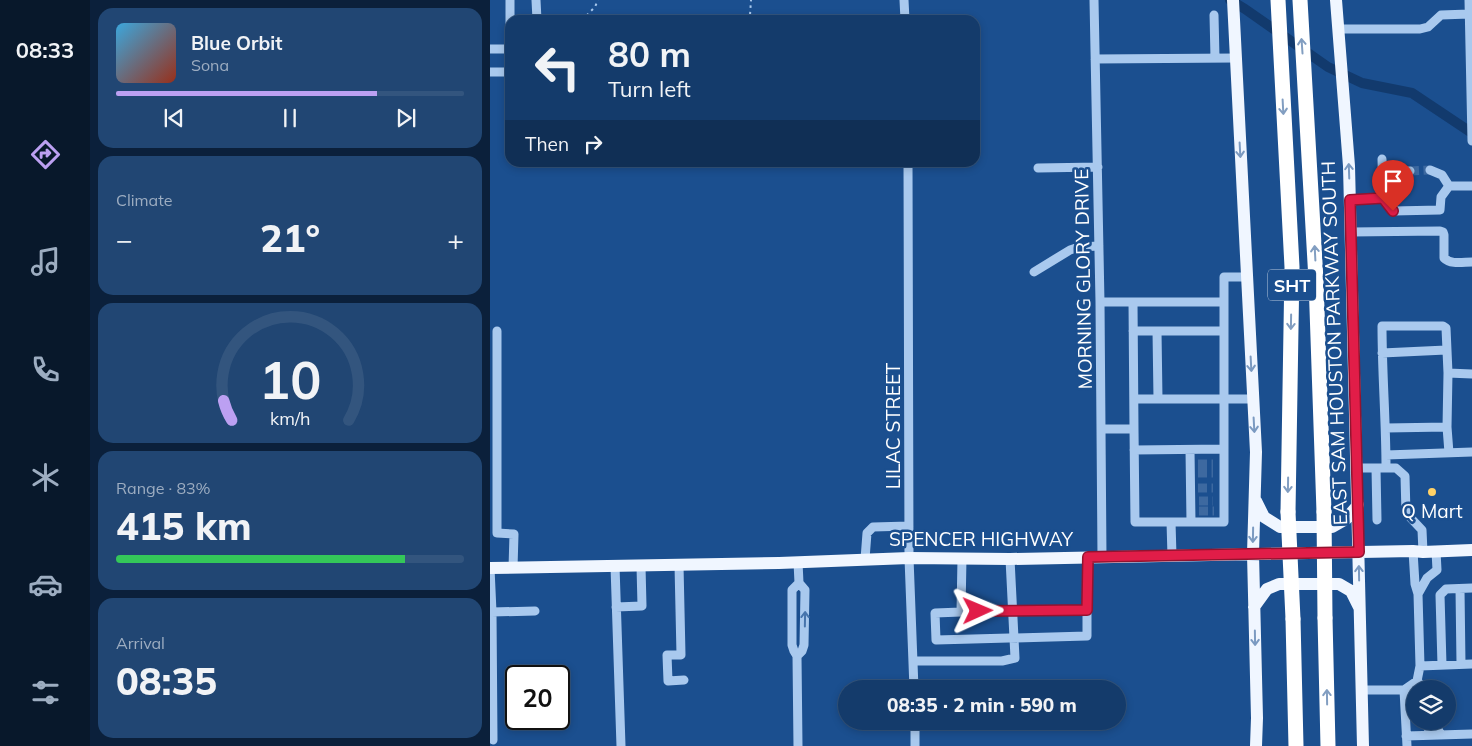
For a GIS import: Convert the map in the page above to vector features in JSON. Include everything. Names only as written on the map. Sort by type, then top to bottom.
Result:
[{"type":"highway","name":"SHT","points":[[1300,0],[1316,280],[1324,512],[1328,746]]},
{"type":"highway","name":"SHT","points":[[1279,4],[1292,267],[1288,512],[1296,746]]},
{"type":"main road","points":[[1233,0],[1256,452],[1253,554],[1256,746]]},
{"type":"main road","name":"EAST SAM HOUSTON PARKWAY SOUTH","points":[[1336,0],[1349,166],[1363,746]]},
{"type":"main road","points":[[1254,496],[1264,517],[1280,527],[1332,527],[1346,519],[1358,505]]},
{"type":"main road","name":"SPENCER HIGHWAY","points":[[490,568],[641,566],[909,558],[1010,559],[1472,550]]},
{"type":"main road","points":[[1254,606],[1267,590],[1280,584],[1338,584],[1351,591],[1360,609]]},
{"type":"street","points":[[510,0],[510,15]]},
{"type":"street","points":[[536,0],[536,15]]},
{"type":"street","points":[[904,0],[905,15]]},
{"type":"street","name":"MORNING GLORY DRIVE","points":[[1094,0],[1100,246],[1102,557]]},
{"type":"street","points":[[1469,0],[1472,141]]},
{"type":"street","points":[[1338,29],[1420,29],[1428,27],[1441,15],[1469,14]]},
{"type":"street","points":[[1214,15],[1216,58]]},
{"type":"street","points":[[490,49],[505,49]]},
{"type":"street","points":[[1095,59],[1236,58]]},
{"type":"street","points":[[490,72],[505,72]]},
{"type":"street","points":[[1382,159],[1383,198],[1393,211],[1440,210],[1441,197],[1449,186]]},
{"type":"street","name":"LILAC STREET","points":[[908,167],[909,558],[914,680]]},
{"type":"street","points":[[1038,168],[1098,167]]},
{"type":"street","points":[[1430,170],[1442,175],[1449,186]]},
{"type":"street","points":[[1382,172],[1410,171]]},
{"type":"street","points":[[1449,186],[1472,186]]},
{"type":"street","points":[[1350,200],[1383,198]]},
{"type":"street","points":[[1351,232],[1440,231],[1444,235],[1444,258],[1447,261],[1472,262]]},
{"type":"street","points":[[1034,272],[1070,250],[1079,247],[1100,246]]},
{"type":"street","points":[[1133,302],[1135,522],[1224,522],[1224,277],[1247,277]]},
{"type":"street","points":[[1100,302],[1224,302]]},
{"type":"street","points":[[1386,468],[1382,326],[1443,326],[1446,328],[1448,453]]},
{"type":"street","points":[[497,330],[497,533],[514,534],[513,568]]},
{"type":"street","points":[[1133,331],[1224,330]]},
{"type":"street","points":[[1157,331],[1158,399]]},
{"type":"street","points":[[1382,353],[1446,350]]},
{"type":"street","points":[[1448,373],[1472,374]]},
{"type":"street","points":[[1134,400],[1253,399]]},
{"type":"street","points":[[1386,428],[1447,427]]},
{"type":"street","points":[[1102,430],[1134,429]]},
{"type":"street","points":[[1134,450],[1224,449]]},
{"type":"street","points":[[1190,450],[1194,469],[1195,501],[1195,511],[1191,522]]},
{"type":"street","points":[[1386,455],[1472,452]]},
{"type":"street","points":[[1213,468],[1224,468]]},
{"type":"street","points":[[1357,468],[1396,468],[1405,476],[1406,514],[1422,530],[1424,551],[1415,584],[1418,594],[1420,666],[1418,680]]},
{"type":"street","points":[[1376,468],[1377,520]]},
{"type":"street","points":[[1213,488],[1224,487]]},
{"type":"street","points":[[1213,501],[1224,500]]},
{"type":"street","points":[[1214,511],[1224,511]]},
{"type":"street","points":[[1171,522],[1172,556]]},
{"type":"street","points":[[866,560],[867,533],[873,527],[909,526]]},
{"type":"street","points":[[1418,594],[1427,578],[1437,570],[1424,551]]},
{"type":"street","points":[[1087,610],[935,613],[936,640],[1087,636],[1088,557]]},
{"type":"street","points":[[961,612],[962,558]]},
{"type":"street","points":[[914,661],[1002,661],[1015,658],[1010,559]]},
{"type":"street","points":[[797,656],[802,651],[804,645],[805,590],[799,583],[798,562]]},
{"type":"street","points":[[679,565],[681,655],[667,656],[668,681],[684,680]]},
{"type":"street","points":[[615,566],[621,746]]},
{"type":"street","points":[[616,607],[642,606],[641,566]]},
{"type":"street","points":[[490,568],[493,740]]},
{"type":"street","points":[[798,746],[797,656],[792,645],[792,590],[799,583]]},
{"type":"street","points":[[1442,665],[1440,595],[1446,589],[1472,588]]},
{"type":"street","points":[[1460,589],[1461,664]]},
{"type":"street","points":[[492,612],[535,611]]},
{"type":"street","points":[[1420,666],[1472,664]]},
{"type":"street","points":[[1362,690],[1404,690],[1406,746]]},
{"type":"street","points":[[914,730],[915,746]]},
{"type":"street","points":[[1430,730],[1472,730]]},
{"type":"street","points":[[1406,736],[1472,734]]},
{"type":"path","points":[[587,15],[595,7],[598,0]]},
{"type":"path","points":[[750,15],[751,0]]},
{"type":"waterway","points":[[1230,0],[1328,67],[1362,83],[1412,93],[1472,133]]},
{"type":"tunnel","points":[[1410,171],[1430,170]]},
{"type":"tunnel","points":[[1198,464],[1213,464]]},
{"type":"tunnel","points":[[1198,473],[1213,473]]},
{"type":"tunnel","points":[[1198,488],[1213,488]]},
{"type":"tunnel","points":[[1199,501],[1213,501]]},
{"type":"tunnel","points":[[1199,511],[1214,511]]},
{"type":"place","name":"Q Mart","points":[[1432,492]]},
{"type":"route","points":[[978,611],[1087,610],[1088,557],[1359,552],[1350,200],[1383,198],[1393,211]]}]
